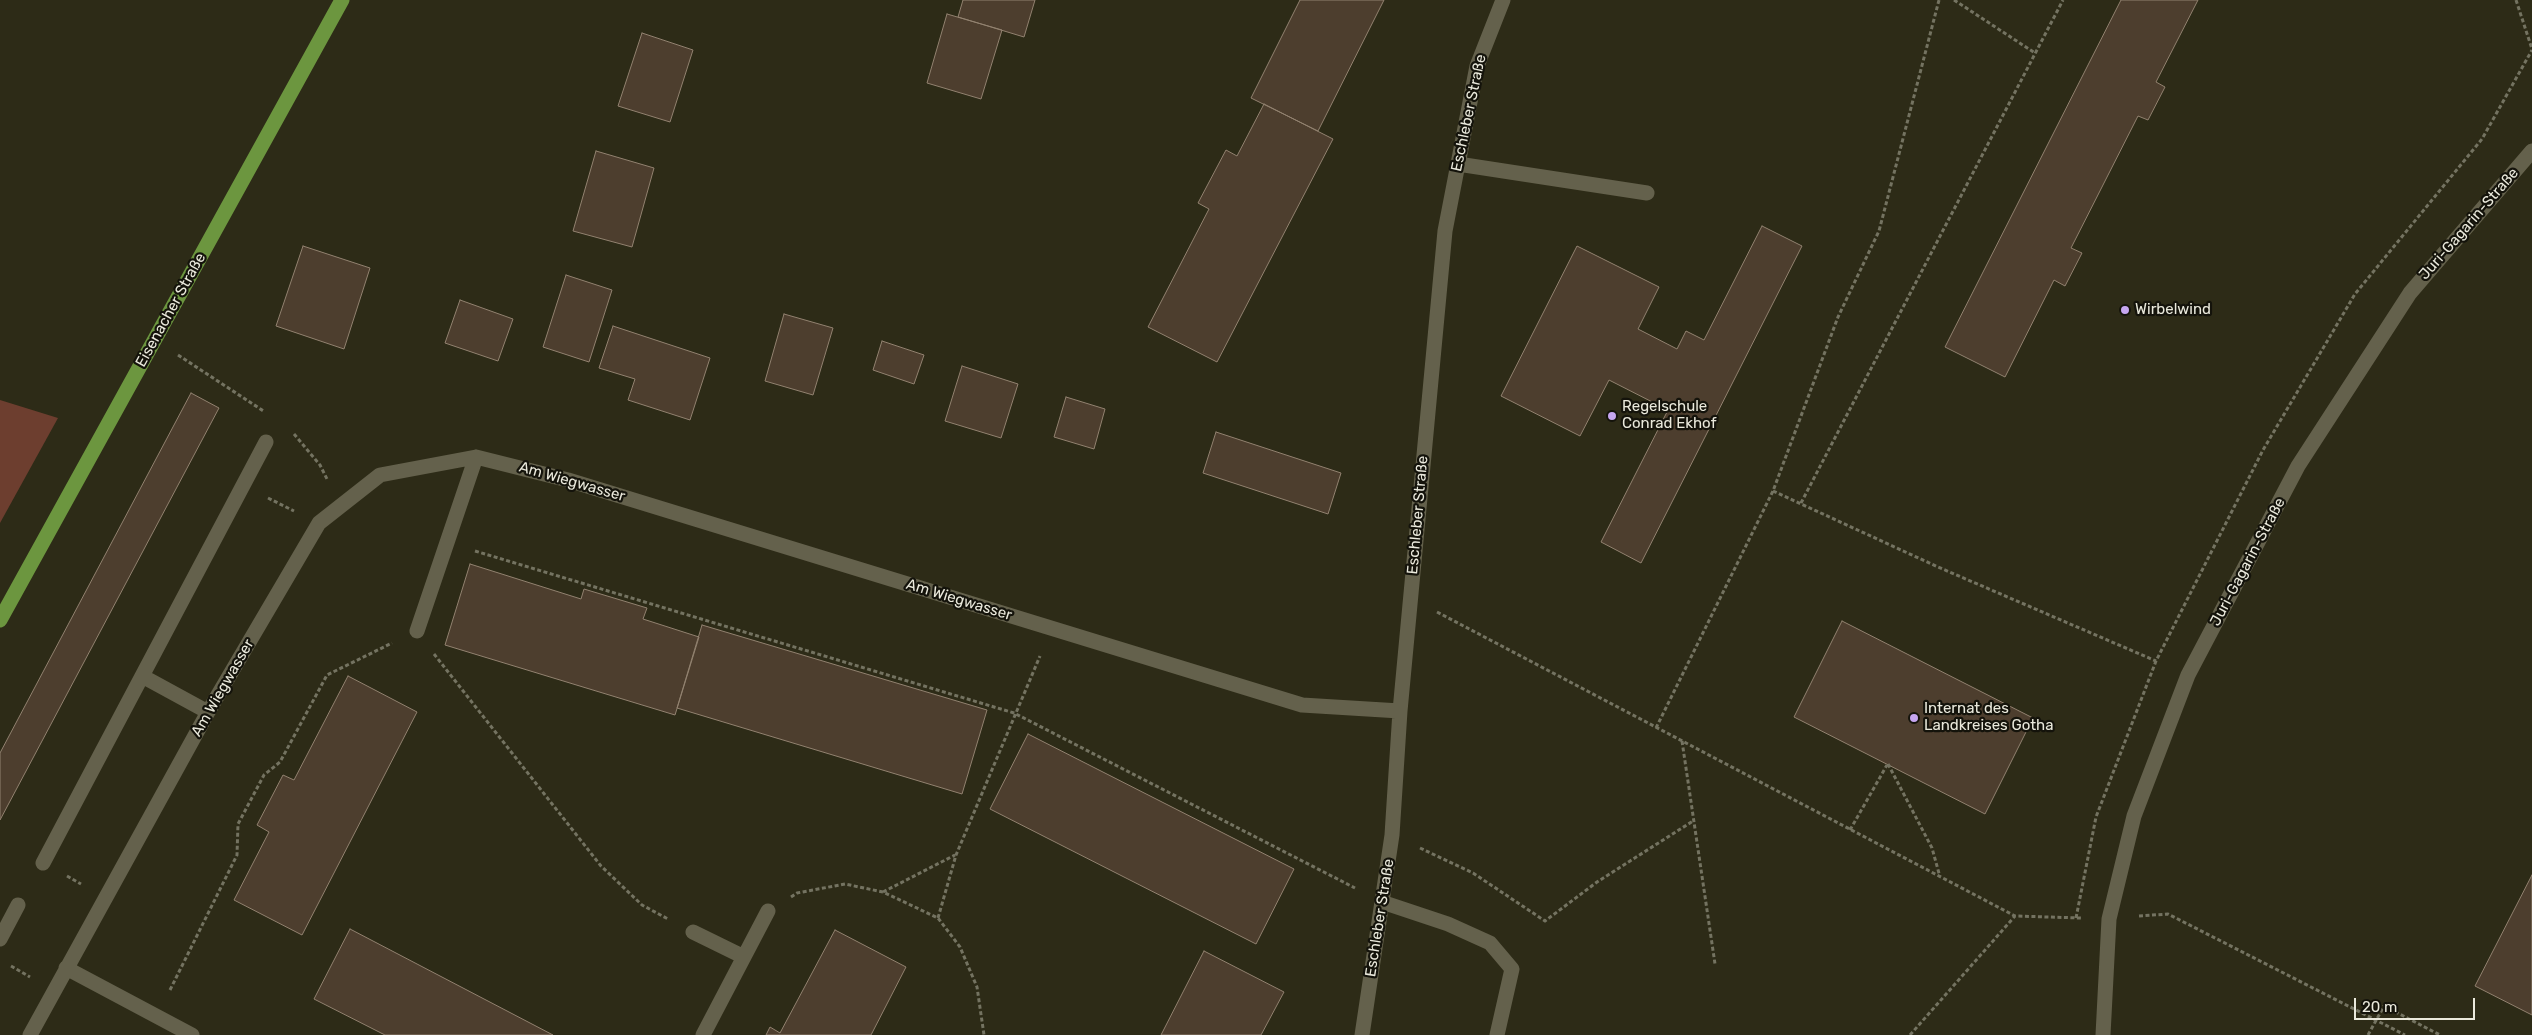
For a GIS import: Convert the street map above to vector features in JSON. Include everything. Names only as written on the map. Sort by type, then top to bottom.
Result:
[{"type":"main road","name":"Eisenacher Straße","points":[[0,620],[342,0]]},
{"type":"street","name":"Eschleber Straße","points":[[1362,1035],[1392,835],[1400,711],[1445,231],[1477,66],[1502,0]]},
{"type":"street","name":"Juri-Gagarin-Straße","points":[[2103,1035],[2109,919],[2134,816],[2188,675],[2298,466],[2410,293],[2532,151]]},
{"type":"street","points":[[1458,164],[1647,193]]},
{"type":"street","points":[[43,863],[266,442]]},
{"type":"street","points":[[417,631],[476,457]]},
{"type":"street","name":"Am Wiegwasser","points":[[30,1035],[208,712],[319,523],[380,475],[476,457],[568,480],[1302,705],[1400,711]]},
{"type":"street","points":[[142,676],[208,712]]},
{"type":"street","points":[[1382,902],[1448,924],[1490,943],[1512,970],[1496,1035]]},
{"type":"street","points":[[0,939],[18,906]]},
{"type":"street","points":[[703,1035],[768,911]]},
{"type":"street","points":[[693,932],[744,957]]},
{"type":"street","points":[[66,968],[192,1035]]},
{"type":"path","points":[[1656,728],[1773,491],[1838,317],[1879,231],[1939,0]]},
{"type":"path","points":[[1954,0],[2036,53]]},
{"type":"path","points":[[1801,504],[2063,0]]},
{"type":"path","points":[[2516,0],[2532,49]]},
{"type":"path","points":[[242,486],[319,523]]},
{"type":"path","points":[[1773,491],[1938,567],[2156,661]]},
{"type":"path","points":[[446,543],[1014,713],[1382,902]]},
{"type":"path","points":[[1410,598],[2016,916],[2109,919]]},
{"type":"path","points":[[938,918],[956,855],[1014,713],[1052,629]]},
{"type":"path","points":[[157,1016],[237,854],[238,824],[264,775],[280,762],[327,675],[417,631],[601,866],[642,905],[693,932]]},
{"type":"path","points":[[1682,741],[1715,964]]},
{"type":"path","points":[[1850,830],[1888,764],[1932,848],[1940,877]]},
{"type":"path","points":[[1392,835],[1473,873],[1545,921],[1597,882],[1693,820]]},
{"type":"path","points":[[883,892],[956,855]]},
{"type":"path","points":[[43,863],[105,898]]},
{"type":"path","points":[[768,911],[797,893],[845,884],[883,892],[938,918],[960,947],[978,988],[984,1035]]},
{"type":"path","points":[[2168,914],[2328,994],[2375,1021],[2405,1035]]},
{"type":"path","points":[[1910,1035],[2016,916]]},
{"type":"path","points":[[2368,1035],[2384,1006],[2440,1035]]},
{"type":"shaded area","points":[[0,400],[58,418],[0,523]]},
{"type":"building","points":[[963,0],[1035,0],[1024,37],[958,17]]},
{"type":"building","points":[[1300,0],[1384,0],[1318,131],[1251,98]]},
{"type":"building","points":[[2121,0],[2198,0],[2156,82],[2165,87],[2148,120],[2138,116],[2071,248],[2082,253],[2065,286],[2054,280],[2005,377],[1945,347]]},
{"type":"building","points":[[947,14],[1002,30],[981,99],[927,83]]},
{"type":"building","points":[[642,33],[693,50],[670,122],[618,106]]},
{"type":"building","points":[[1264,104],[1333,139],[1217,362],[1148,327],[1209,209],[1198,203],[1226,150],[1237,156]]},
{"type":"building","points":[[596,151],[654,168],[632,247],[573,231]]},
{"type":"building","points":[[1762,226],[1802,246],[1641,563],[1601,542],[1668,410],[1609,380],[1580,436],[1501,396],[1577,246],[1659,287],[1638,329],[1677,349],[1686,331],[1704,340]]},
{"type":"building","points":[[303,246],[370,268],[344,349],[276,326]]},
{"type":"building","points":[[566,275],[612,290],[589,362],[543,347]]},
{"type":"building","points":[[460,300],[513,319],[498,361],[445,343]]},
{"type":"building","points":[[784,314],[833,328],[813,395],[765,381]]},
{"type":"building","points":[[613,326],[710,358],[690,420],[628,400],[635,379],[599,368]]},
{"type":"building","points":[[882,341],[924,355],[914,384],[873,370]]},
{"type":"building","points":[[962,366],[1018,384],[1001,438],[945,421]]},
{"type":"building","points":[[191,393],[219,408],[0,820],[0,753]]},
{"type":"building","points":[[1066,397],[1105,409],[1094,449],[1054,437]]},
{"type":"building","points":[[1216,432],[1341,473],[1328,514],[1203,473]]},
{"type":"building","points":[[470,564],[581,599],[584,589],[647,608],[643,619],[699,637],[675,715],[445,645]]},
{"type":"building","name":"Internat des Landkreises Gotha","points":[[1842,621],[2033,718],[1985,814],[1794,717]]},
{"type":"building","points":[[702,625],[987,710],[962,794],[677,708]]},
{"type":"building","points":[[348,676],[417,712],[302,935],[234,900],[269,832],[257,825],[283,775],[294,780]]},
{"type":"building","points":[[1028,734],[1294,869],[1256,944],[990,809]]},
{"type":"building","points":[[2532,875],[2532,1015],[2475,986]]},
{"type":"building","points":[[350,929],[553,1035],[385,1035],[314,999]]},
{"type":"building","points":[[835,930],[906,967],[871,1035],[766,1035],[770,1027],[780,1033]]},
{"type":"building","points":[[1204,951],[1284,992],[1261,1035],[1161,1035]]},
{"type":"place","name":"Wirbelwind","points":[[2125,310]]},
{"type":"place","name":"Regelschule Conrad Ekhof","points":[[1612,416]]},
{"type":"place","name":"Internat des Landkreises Gotha","points":[[1914,718]]}]
